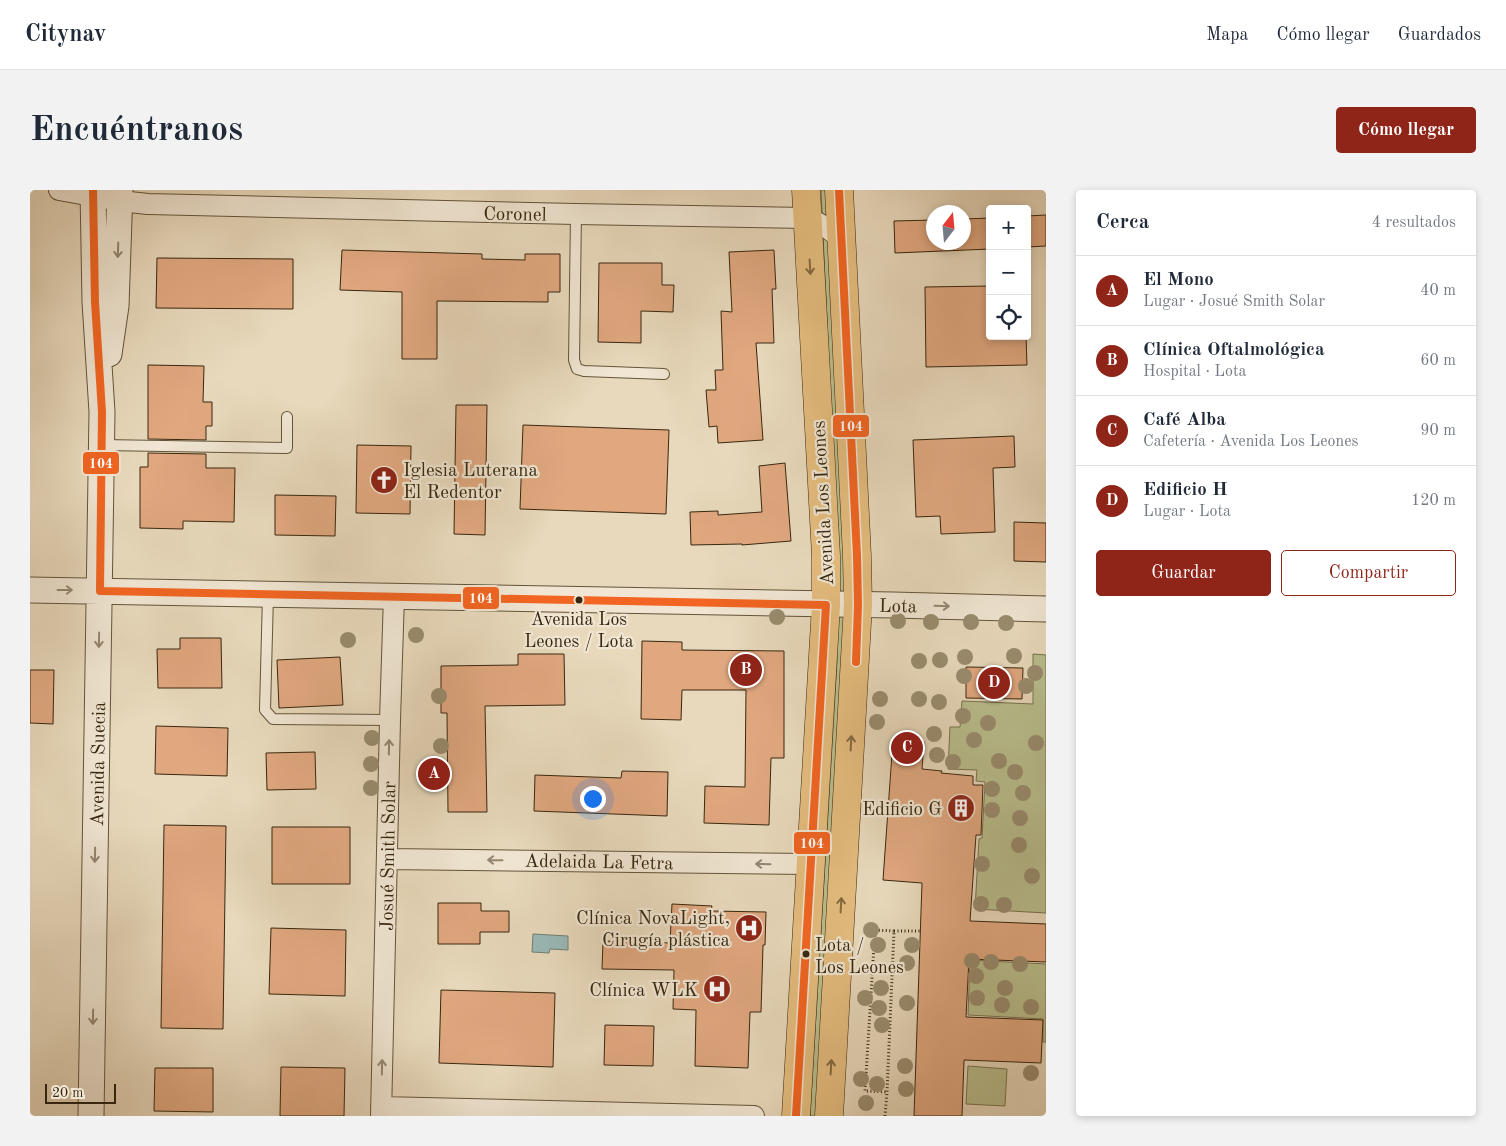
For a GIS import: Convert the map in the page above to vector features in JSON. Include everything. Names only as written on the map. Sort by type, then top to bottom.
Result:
[{"type":"main road","name":"Avenida Los Leones","points":[[796,1116],[826,604],[826,556],[806,190]]},
{"type":"main road","name":"Avenida Los Leones","points":[[828,1116],[858,605],[839,190]]},
{"type":"street","name":"Coronel","points":[[59,190],[120,196],[148,204],[807,218],[826,226],[842,241]]},
{"type":"street","name":"Avenida Suecia","points":[[91,1116],[102,412],[95,302],[93,194]]},
{"type":"street","name":"Avenida Suecia","points":[[102,412],[116,306],[120,196]]},
{"type":"street","name":"Lota","points":[[30,590],[1046,609]]},
{"type":"street","name":"Josué Smith Solar","points":[[381,1112],[394,596]]},
{"type":"street","name":"Adelaida La Fetra","points":[[387,859],[812,864]]},
{"type":"street","points":[[381,1112],[754,1116]]},
{"type":"lane","points":[[576,214],[574,360],[577,369],[584,371],[664,374]]},
{"type":"lane","points":[[101,445],[287,448],[287,416]]},
{"type":"lane","points":[[268,594],[266,710],[273,720],[390,720]]},
{"type":"path","points":[[887,1092],[866,1091],[875,930],[921,931]]},
{"type":"path","points":[[885,1116],[894,930]]},
{"type":"green space","points":[[821,190],[831,190],[847,540],[846,659],[818,1116],[810,1116],[837,662],[837,538]]},
{"type":"green space","points":[[1033,654],[1046,655],[1046,913],[975,909],[979,839],[982,838],[985,782],[976,781],[977,770],[948,769],[950,727],[960,727],[962,701],[1033,704]]},
{"type":"green space","points":[[970,960],[1046,964],[1046,1042],[1043,1042],[1043,1019],[968,1015]]},
{"type":"green space","points":[[968,1066],[1007,1069],[1005,1106],[966,1104]]},
{"type":"water","points":[[533,934],[568,936],[568,950],[550,949],[549,953],[532,952]]},
{"type":"building","points":[[1046,215],[1046,246],[1031,247],[1031,216]]},
{"type":"building","points":[[986,218],[986,249],[971,250],[971,219]]},
{"type":"building","points":[[926,220],[926,250],[966,250],[895,253],[894,221]]},
{"type":"building","points":[[342,250],[482,254],[482,259],[525,260],[525,254],[560,254],[560,292],[548,292],[548,302],[437,301],[437,359],[402,359],[402,292],[340,290]]},
{"type":"building","points":[[774,250],[776,289],[772,289],[774,343],[756,343],[763,440],[718,443],[717,426],[709,427],[706,390],[716,390],[715,370],[723,370],[721,311],[732,312],[729,252]]},
{"type":"building","points":[[157,258],[293,259],[293,309],[156,308]]},
{"type":"building","points":[[599,263],[662,263],[662,285],[674,285],[673,312],[641,311],[641,343],[598,342]]},
{"type":"building","points":[[986,286],[986,340],[1026,340],[1027,365],[926,367],[925,287]]},
{"type":"building","points":[[148,365],[204,366],[203,402],[212,402],[212,426],[206,426],[206,440],[148,439]]},
{"type":"building","points":[[456,405],[487,405],[485,535],[454,534]]},
{"type":"building","points":[[523,425],[669,430],[666,514],[520,509]]},
{"type":"building","points":[[1014,436],[1015,467],[993,468],[995,532],[941,534],[940,516],[916,517],[913,440]]},
{"type":"building","name":"Iglesia Luterana El Redentor","points":[[357,445],[411,446],[410,514],[356,513]]},
{"type":"building","points":[[148,453],[206,454],[206,468],[235,468],[234,522],[183,521],[183,529],[140,528],[140,467],[148,467]]},
{"type":"building","points":[[785,463],[791,541],[742,545],[691,545],[690,512],[718,511],[718,515],[762,512],[759,466]]},
{"type":"building","points":[[275,495],[336,496],[335,536],[275,535]]},
{"type":"building","points":[[1014,522],[1046,523],[1046,562],[1014,561]]},
{"type":"building","points":[[180,638],[221,638],[222,688],[158,688],[157,649],[180,649]]},
{"type":"building","points":[[642,641],[682,642],[682,650],[784,651],[784,758],[771,758],[769,825],[704,823],[705,786],[745,787],[746,690],[682,690],[681,720],[641,719]]},
{"type":"building","points":[[518,654],[564,654],[565,705],[485,706],[487,812],[448,812],[447,713],[441,713],[441,666],[518,665]]},
{"type":"building","points":[[340,657],[343,705],[279,708],[277,660]]},
{"type":"building","points":[[966,667],[1023,668],[1022,699],[966,698]]},
{"type":"building","points":[[30,670],[54,670],[53,724],[30,723]]},
{"type":"building","points":[[156,726],[228,728],[227,776],[155,774]]},
{"type":"building","points":[[893,740],[924,742],[922,769],[973,776],[973,785],[983,785],[981,835],[976,835],[970,921],[1046,924],[1046,962],[969,959],[966,1017],[1043,1020],[1041,1063],[964,1060],[962,1116],[914,1116],[922,883],[883,880]]},
{"type":"building","points":[[315,752],[316,789],[267,790],[266,753]]},
{"type":"building","points":[[622,771],[668,772],[667,816],[534,811],[535,775],[621,778]]},
{"type":"building","points":[[164,825],[226,826],[223,1029],[161,1028]]},
{"type":"building","points":[[272,827],[350,827],[350,884],[272,884]]},
{"type":"building","points":[[438,903],[481,903],[481,911],[509,911],[509,932],[480,932],[480,944],[438,944]]},
{"type":"building","points":[[672,904],[712,906],[711,911],[766,912],[761,1012],[750,1012],[748,1068],[695,1066],[696,1010],[673,1009],[674,970],[602,969],[603,941],[670,943]]},
{"type":"building","points":[[271,928],[346,930],[345,996],[269,994]]},
{"type":"building","points":[[441,990],[555,993],[553,1067],[439,1063]]},
{"type":"building","points":[[605,1025],[654,1026],[653,1066],[604,1065]]},
{"type":"building","points":[[281,1067],[345,1068],[344,1116],[280,1116]]},
{"type":"building","points":[[155,1068],[213,1068],[213,1112],[154,1111]]},
{"type":"transit line","name":"104","points":[[93,190],[95,302],[102,412],[100,591],[826,605],[796,1116]]},
{"type":"transit line","name":"104","points":[[839,190],[857,556],[856,662]]},
{"type":"place","name":"Iglesia Luterana El Redentor","points":[[384,480]]},
{"type":"place","name":"Avenida Los Leones / Lota","points":[[579,600]]},
{"type":"place","name":"Clínica Oftalmológica","points":[[746,670]]},
{"type":"place","name":"Edificio H","points":[[994,683]]},
{"type":"place","name":"Café Alba","points":[[907,748]]},
{"type":"place","name":"El Mono","points":[[434,774]]},
{"type":"place","name":"Edificio G","points":[[961,808]]},
{"type":"place","name":"Clínica NovaLight, Cirugía plástica","points":[[749,928]]},
{"type":"place","name":"Lota / Los Leones","points":[[806,954]]},
{"type":"place","name":"Clínica WLK","points":[[717,989]]}]
